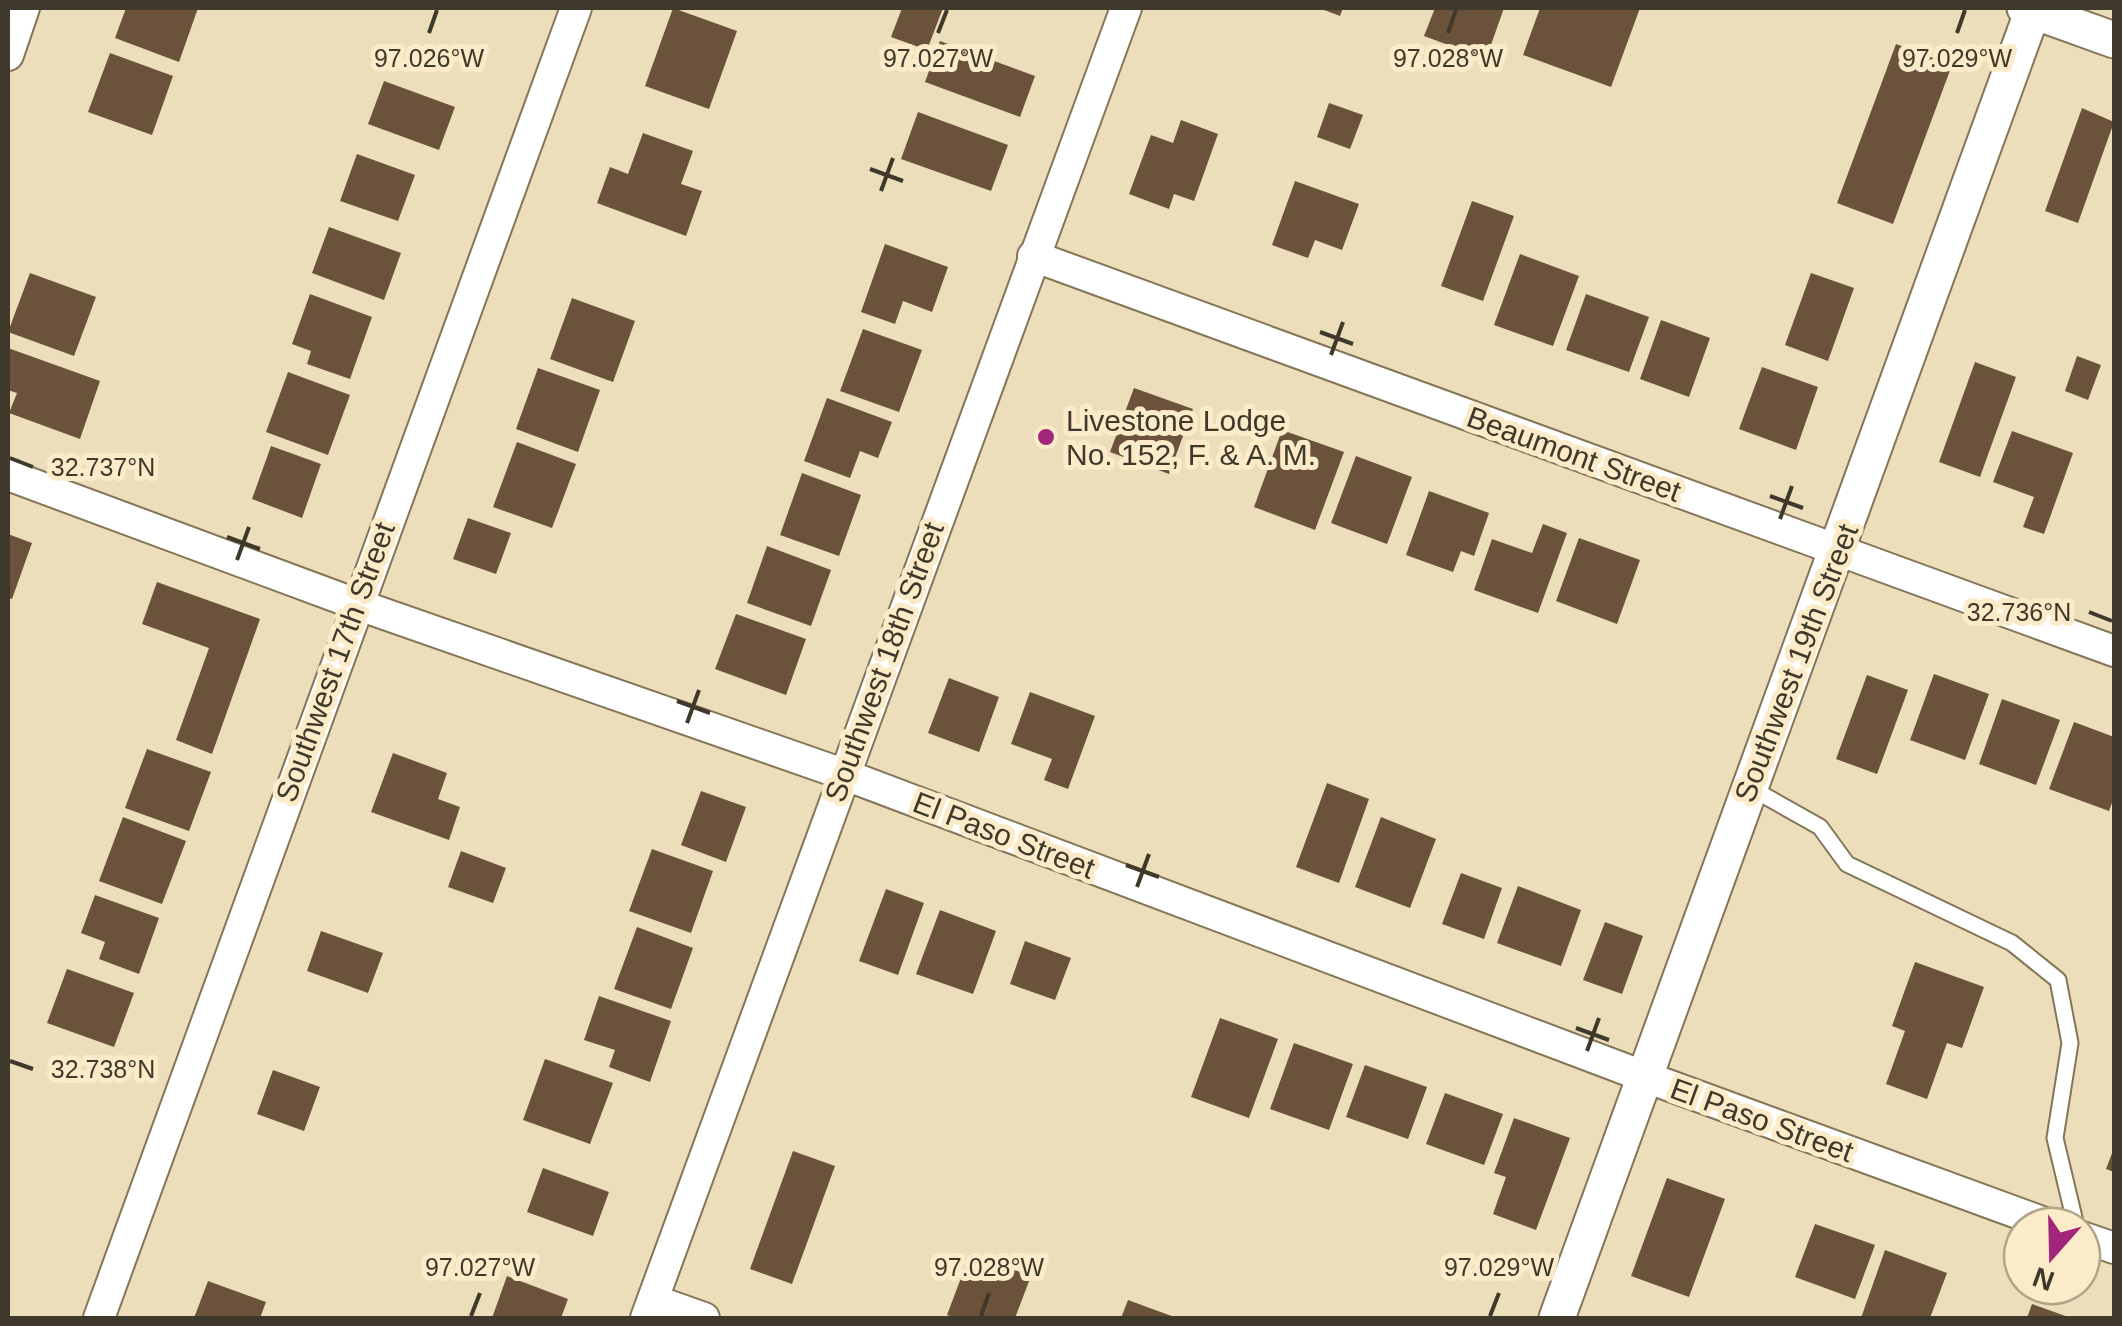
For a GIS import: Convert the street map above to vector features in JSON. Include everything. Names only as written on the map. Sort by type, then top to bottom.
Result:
[{"type":"street","points":[[8,55],[24,8]]},
{"type":"street","name":"Southwest 17th Street","points":[[98,1318],[576,8]]},
{"type":"street","name":"Southwest 18th Street","points":[[649,1309],[1126,8]]},
{"type":"street","points":[[2031,8],[2114,40]]},
{"type":"street","name":"Southwest 19th Street","points":[[1556,1318],[1839,549],[2031,8]]},
{"type":"street","name":"Beaumont Street","points":[[1034,256],[2114,651]]},
{"type":"street","name":"El Paso Street","points":[[8,475],[356,604],[843,774],[2002,1207]]},
{"type":"street","points":[[649,1309],[704,1318]]},
{"type":"lane","points":[[1749,787],[1820,827],[1847,864],[2012,944],[2058,980],[2070,1044],[2055,1138],[2071,1206]]},
{"type":"building","points":[[126,8],[198,8],[179,62],[115,38]]},
{"type":"building","points":[[673,8],[737,31],[709,109],[645,86]]},
{"type":"building","points":[[902,8],[943,8],[927,50],[891,37]]},
{"type":"building","points":[[1319,8],[1343,8],[1340,16]]},
{"type":"building","points":[[1435,8],[1504,8],[1486,59],[1424,36]]},
{"type":"building","points":[[1540,8],[1640,8],[1611,87],[1523,55]]},
{"type":"building","points":[[940,41],[1035,76],[1020,117],[925,82]]},
{"type":"building","points":[[1896,44],[1952,65],[1893,224],[1837,203]]},
{"type":"building","points":[[110,53],[173,76],[152,135],[88,112]]},
{"type":"building","points":[[384,81],[455,107],[439,150],[368,124]]},
{"type":"building","points":[[1329,103],[1363,115],[1350,149],[1317,137]]},
{"type":"building","points":[[2082,108],[2114,122],[2078,223],[2045,211]]},
{"type":"building","points":[[918,112],[1008,145],[991,191],[901,159]]},
{"type":"building","points":[[1181,120],[1218,134],[1194,201],[1174,194],[1169,209],[1129,194],[1151,135],[1173,143]]},
{"type":"building","points":[[643,133],[693,151],[681,184],[702,191],[686,236],[597,203],[610,167],[628,174]]},
{"type":"building","points":[[357,154],[415,175],[398,221],[340,201]]},
{"type":"building","points":[[1295,181],[1359,204],[1342,250],[1315,240],[1308,258],[1272,245]]},
{"type":"building","points":[[1472,201],[1514,216],[1483,301],[1441,286]]},
{"type":"building","points":[[329,227],[401,253],[384,300],[312,273]]},
{"type":"building","points":[[885,244],[948,267],[932,312],[903,301],[895,324],[861,312]]},
{"type":"building","points":[[1520,254],[1579,276],[1553,346],[1494,325]]},
{"type":"building","points":[[30,273],[96,297],[74,356],[8,332]]},
{"type":"building","points":[[1811,273],[1854,288],[1828,361],[1785,345]]},
{"type":"building","points":[[310,294],[372,317],[350,379],[307,364],[311,351],[292,344]]},
{"type":"building","points":[[1586,294],[1649,317],[1629,372],[1566,350]]},
{"type":"building","points":[[572,298],[635,321],[613,382],[550,359]]},
{"type":"building","points":[[1661,320],[1710,338],[1689,397],[1640,379]]},
{"type":"building","points":[[863,329],[922,350],[899,412],[840,391]]},
{"type":"building","points":[[8,348],[100,381],[80,439],[9,413],[17,393],[8,390]]},
{"type":"building","points":[[2077,356],[2101,365],[2088,400],[2065,391]]},
{"type":"building","points":[[1975,362],[2016,377],[1980,477],[1939,462]]},
{"type":"building","points":[[1762,367],[1818,387],[1796,450],[1739,429]]},
{"type":"building","points":[[538,368],[600,390],[578,452],[516,429]]},
{"type":"building","points":[[288,372],[350,395],[328,455],[266,432]]},
{"type":"building","points":[[1134,388],[1193,409],[1169,474],[1110,452]]},
{"type":"building","points":[[827,398],[892,422],[878,458],[860,451],[850,478],[804,461]]},
{"type":"building","points":[[1282,430],[1344,452],[1315,530],[1254,507]]},
{"type":"building","points":[[2012,431],[2073,453],[2044,534],[2023,527],[2034,497],[1993,482]]},
{"type":"building","points":[[517,442],[576,464],[552,528],[493,507]]},
{"type":"building","points":[[271,446],[321,464],[302,518],[252,499]]},
{"type":"building","points":[[1356,456],[1412,477],[1387,544],[1331,523]]},
{"type":"building","points":[[802,473],[861,495],[839,556],[780,535]]},
{"type":"building","points":[[1429,491],[1489,513],[1474,556],[1461,551],[1453,572],[1406,555]]},
{"type":"building","points":[[468,518],[511,533],[496,574],[453,559]]},
{"type":"building","points":[[1543,524],[1567,533],[1538,613],[1474,590],[1492,539],[1532,553]]},
{"type":"building","points":[[8,534],[32,543],[12,599],[8,598]]},
{"type":"building","points":[[1579,538],[1640,560],[1617,624],[1556,601]]},
{"type":"building","points":[[767,546],[831,570],[811,626],[747,603]]},
{"type":"building","points":[[157,582],[260,619],[212,754],[176,740],[209,648],[142,624]]},
{"type":"building","points":[[736,614],[806,639],[786,695],[715,669]]},
{"type":"building","points":[[1934,674],[1989,694],[1965,760],[1910,740]]},
{"type":"building","points":[[1867,675],[1908,690],[1877,774],[1836,759]]},
{"type":"building","points":[[949,678],[999,697],[979,752],[928,733]]},
{"type":"building","points":[[1030,692],[1095,716],[1068,789],[1044,780],[1052,759],[1011,744]]},
{"type":"building","points":[[2002,699],[2060,720],[2036,785],[1979,764]]},
{"type":"building","points":[[2074,722],[2114,737],[2114,797],[2109,811],[2049,789]]},
{"type":"building","points":[[147,749],[211,772],[189,831],[125,808]]},
{"type":"building","points":[[393,753],[447,773],[438,799],[460,807],[449,840],[371,812]]},
{"type":"building","points":[[1327,783],[1369,799],[1339,883],[1296,867]]},
{"type":"building","points":[[701,791],[746,807],[726,862],[681,845]]},
{"type":"building","points":[[123,817],[186,841],[162,904],[99,881]]},
{"type":"building","points":[[1381,817],[1436,839],[1410,908],[1355,887]]},
{"type":"building","points":[[652,849],[713,871],[691,933],[629,911]]},
{"type":"building","points":[[461,851],[506,868],[493,903],[448,887]]},
{"type":"building","points":[[1461,873],[1502,888],[1484,939],[1442,924]]},
{"type":"building","points":[[1518,886],[1581,910],[1561,966],[1497,943]]},
{"type":"building","points":[[886,889],[924,903],[898,975],[859,961]]},
{"type":"building","points":[[95,895],[159,918],[139,974],[99,959],[105,942],[81,933]]},
{"type":"building","points":[[940,910],[996,931],[973,994],[916,974]]},
{"type":"building","points":[[1605,922],[1643,936],[1622,994],[1583,980]]},
{"type":"building","points":[[637,927],[693,948],[671,1009],[614,989]]},
{"type":"building","points":[[321,931],[383,953],[368,993],[307,971]]},
{"type":"building","points":[[1025,941],[1071,958],[1055,1000],[1010,984]]},
{"type":"building","points":[[1915,962],[1984,987],[1962,1048],[1947,1043],[1927,1099],[1886,1084],[1905,1031],[1892,1026]]},
{"type":"building","points":[[67,969],[134,993],[114,1047],[47,1023]]},
{"type":"building","points":[[599,996],[671,1021],[650,1082],[609,1067],[615,1050],[584,1040]]},
{"type":"building","points":[[1220,1018],[1278,1039],[1249,1118],[1191,1097]]},
{"type":"building","points":[[1294,1043],[1353,1064],[1329,1130],[1270,1109]]},
{"type":"building","points":[[545,1059],[613,1083],[590,1144],[523,1120]]},
{"type":"building","points":[[1365,1065],[1427,1087],[1408,1139],[1346,1117]]},
{"type":"building","points":[[273,1070],[320,1087],[304,1131],[257,1114]]},
{"type":"building","points":[[1445,1093],[1503,1114],[1484,1165],[1426,1144]]},
{"type":"building","points":[[1514,1118],[1570,1138],[1536,1230],[1493,1214],[1506,1177],[1494,1173]]},
{"type":"building","points":[[2114,1148],[2114,1172],[2106,1169]]},
{"type":"building","points":[[793,1151],[835,1166],[792,1284],[750,1269]]},
{"type":"building","points":[[543,1168],[609,1192],[593,1236],[527,1212]]},
{"type":"building","points":[[1667,1178],[1725,1199],[1689,1297],[1631,1276]]},
{"type":"building","points":[[1815,1224],[1875,1245],[1855,1299],[1795,1277]]},
{"type":"building","points":[[1885,1250],[1947,1273],[1930,1318],[1861,1318]]},
{"type":"building","points":[[970,1254],[1031,1276],[1015,1318],[947,1315]]},
{"type":"building","points":[[507,1276],[568,1299],[561,1318],[492,1318]]},
{"type":"building","points":[[208,1281],[266,1302],[260,1318],[194,1318]]},
{"type":"building","points":[[1128,1300],[1177,1318],[1121,1318]]},
{"type":"building","points":[[2031,1306],[2038,1306],[2071,1318],[2027,1318]]},
{"type":"place","name":"Livestone Lodge No. 152, F. & A. M.","points":[[1046,437]]}]
